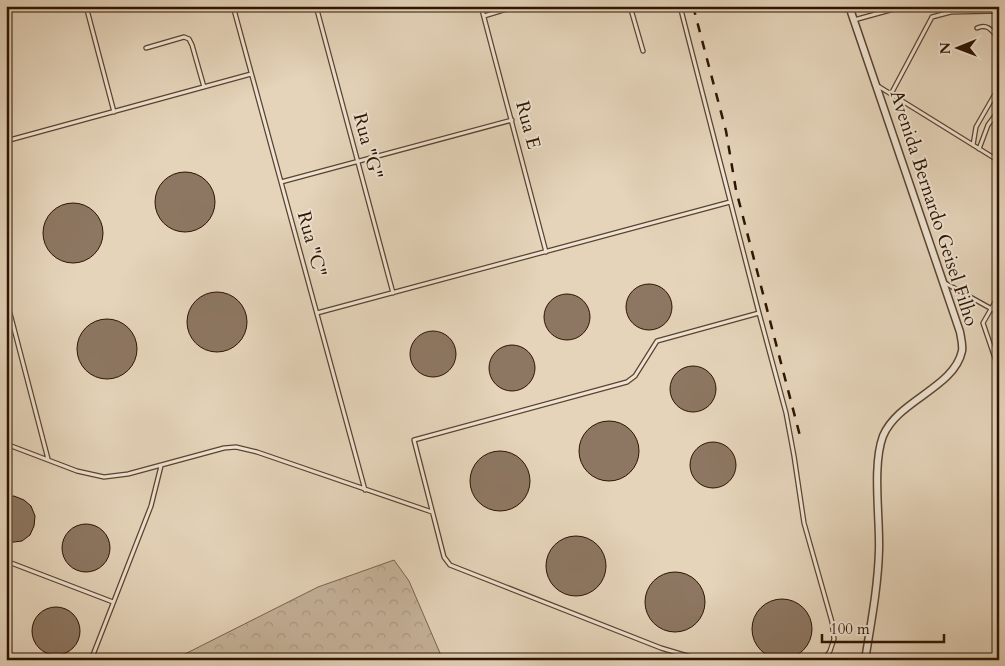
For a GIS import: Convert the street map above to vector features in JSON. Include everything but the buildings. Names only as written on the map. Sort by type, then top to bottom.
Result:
[{"type":"street","name":"Avenida Bernardo Geisel Filho","points":[[849,6],[960,332],[962,350],[957,364],[949,374],[902,410],[894,419],[880,447],[878,465],[878,567],[866,660]]},
{"type":"lane","points":[[86,6],[114,112]]},
{"type":"lane","points":[[233,7],[240,6]]},
{"type":"lane","name":"Rua \"G\"","points":[[316,6],[393,293]]},
{"type":"lane","name":"Rua E","points":[[481,6],[546,252]]},
{"type":"lane","points":[[484,16],[517,6]]},
{"type":"lane","points":[[630,6],[642,51]]},
{"type":"lane","points":[[680,6],[787,420],[807,535],[832,622],[834,634],[832,645],[824,660]]},
{"type":"lane","points":[[853,20],[905,6]]},
{"type":"lane","name":"Rua \"C\"","points":[[233,7],[366,490]]},
{"type":"lane","points":[[891,94],[932,17],[951,12],[999,11]]},
{"type":"lane","points":[[978,28],[983,26],[989,27],[999,39]]},
{"type":"lane","points":[[146,48],[184,37],[192,45],[204,87]]},
{"type":"lane","points":[[6,134],[7,141],[251,74]]},
{"type":"lane","points":[[877,86],[999,161]]},
{"type":"lane","points":[[973,145],[976,127],[999,87]]},
{"type":"lane","points":[[979,149],[988,125],[999,110]]},
{"type":"lane","points":[[280,182],[512,120]]},
{"type":"lane","points":[[317,313],[730,202]]},
{"type":"lane","points":[[942,282],[999,313]]},
{"type":"lane","points":[[999,295],[983,323],[999,370]]},
{"type":"lane","points":[[6,298],[48,460]]},
{"type":"lane","points":[[701,660],[661,648],[450,565],[444,557],[414,440],[627,382],[635,376],[655,343],[660,340],[759,313]]},
{"type":"lane","points":[[6,444],[77,471],[104,477],[128,474],[224,448],[236,447],[257,452],[432,512]]},
{"type":"lane","points":[[91,660],[151,506],[161,466]]},
{"type":"lane","points":[[6,561],[113,602]]},
{"type":"lane","points":[[6,657],[13,660]]},
{"type":"green space","points":[[394,560],[409,581],[443,660],[173,660],[318,587]]},
{"type":"railway","points":[[693,6],[726,131],[736,190],[800,436]]}]
